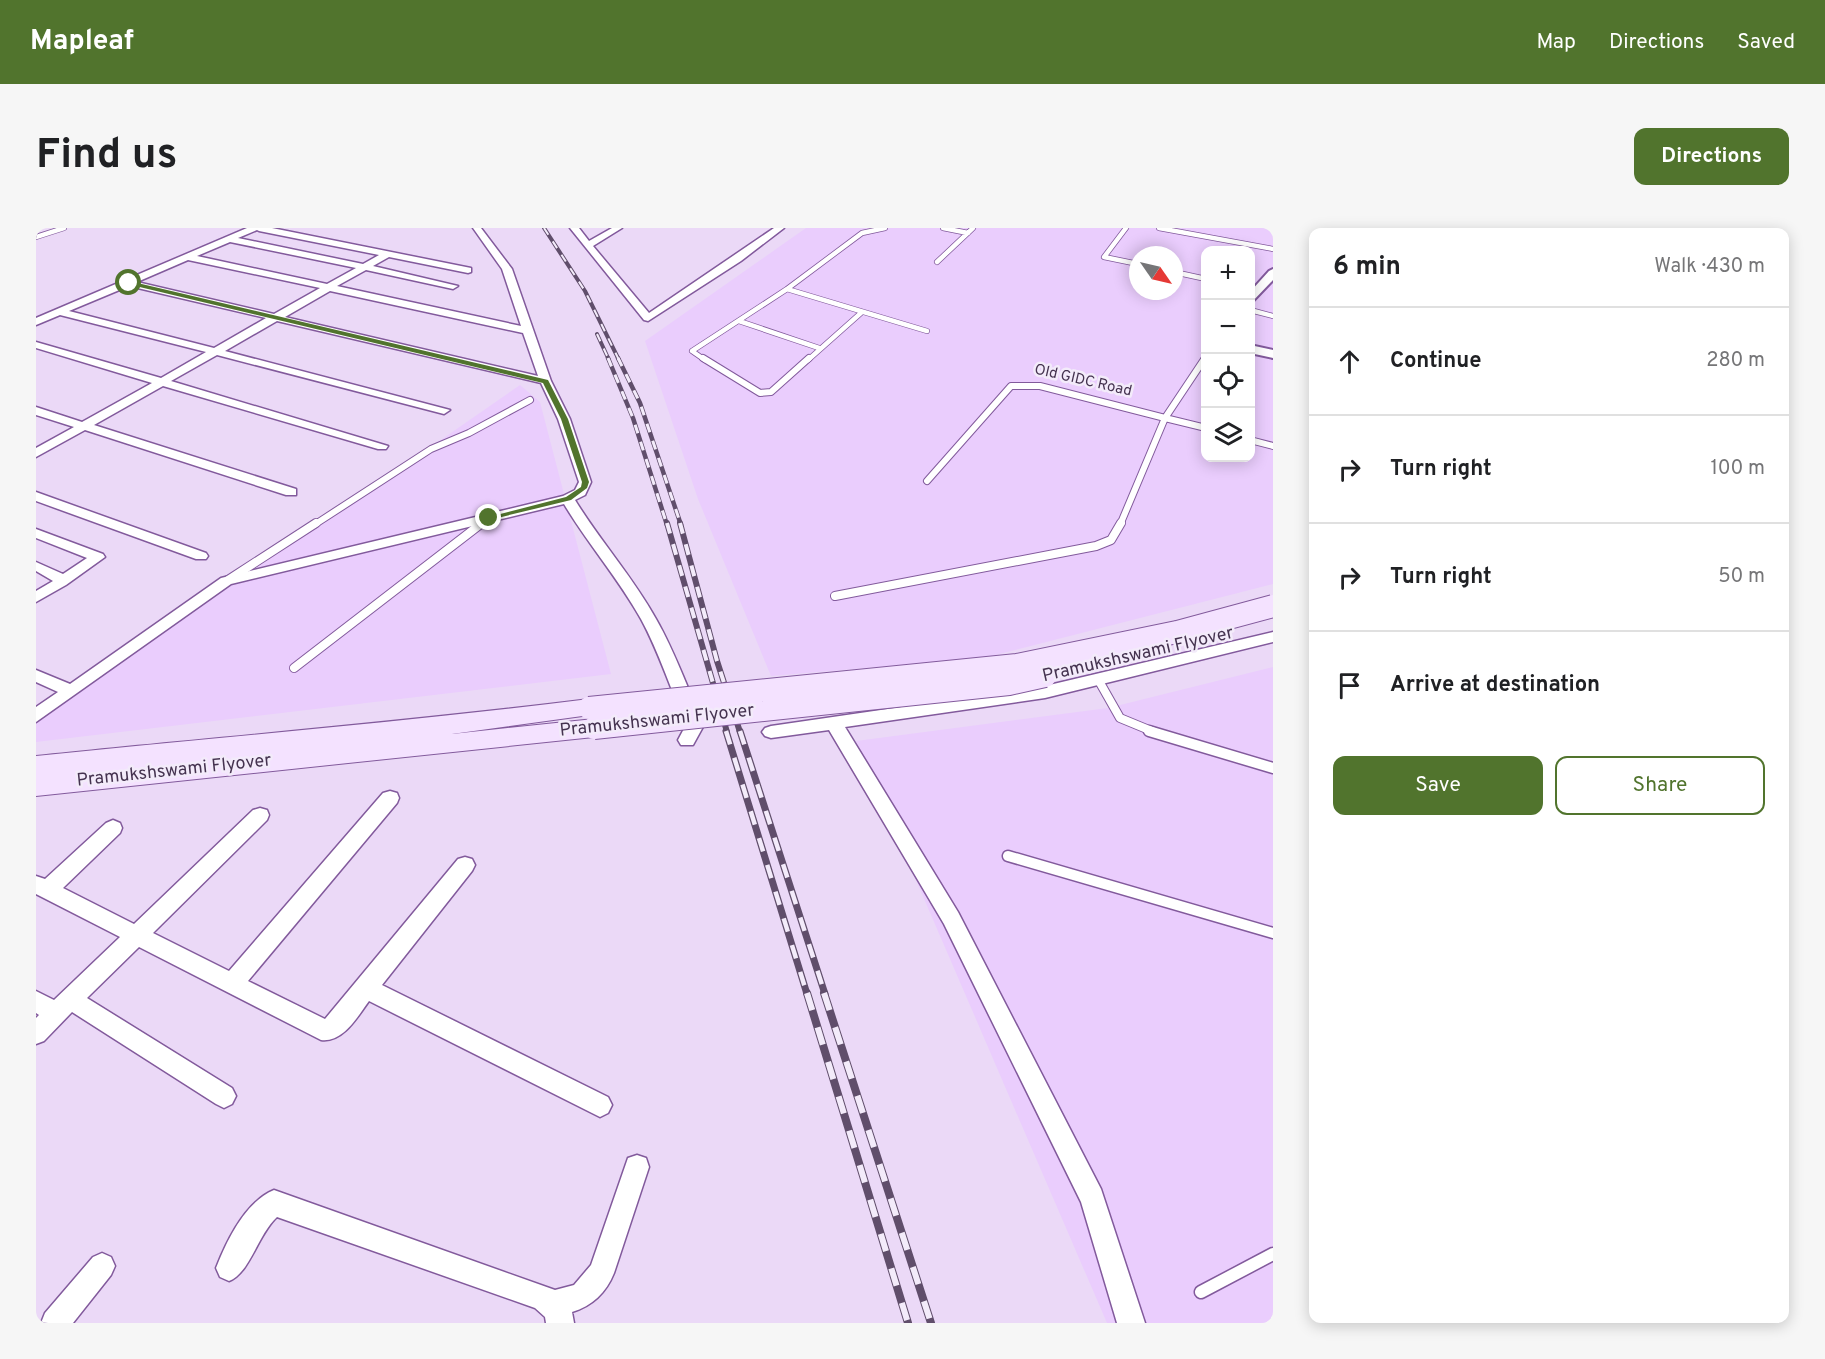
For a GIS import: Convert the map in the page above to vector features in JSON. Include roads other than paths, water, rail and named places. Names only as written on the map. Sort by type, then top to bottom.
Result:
[{"type":"main road","name":"Pramukshswami Flyover","points":[[36,766],[268,741],[430,728],[589,708],[1017,665],[1177,632],[1273,606]]},
{"type":"main road","name":"Pramukshswami Flyover","points":[[36,786],[266,761],[429,747],[1009,684],[1188,646],[1273,623]]},
{"type":"street","points":[[36,322],[254,228]]},
{"type":"street","points":[[260,228],[468,270]]},
{"type":"street","points":[[36,716],[226,581],[568,499],[580,492],[585,482],[564,419],[545,381],[530,331],[507,269],[477,228]]},
{"type":"street","points":[[574,228],[648,318],[738,259],[780,228]]},
{"type":"street","points":[[588,245],[618,228]]},
{"type":"street","points":[[229,239],[453,286]]},
{"type":"street","points":[[36,453],[386,255]]},
{"type":"street","points":[[188,257],[327,289],[530,331]]},
{"type":"street","points":[[1255,291],[1273,273]]},
{"type":"street","points":[[129,283],[545,381]]},
{"type":"street","points":[[60,312],[444,410]]},
{"type":"street","points":[[36,345],[381,446]]},
{"type":"street","points":[[1255,350],[1273,354]]},
{"type":"street","points":[[36,411],[291,492]]},
{"type":"street","points":[[36,496],[201,556]]},
{"type":"street","points":[[568,499],[592,539],[616,568],[649,620],[695,725],[687,740]]},
{"type":"street","points":[[36,533],[98,557],[36,597]]},
{"type":"street","points":[[36,566],[56,574],[60,577],[61,582]]},
{"type":"street","points":[[771,732],[832,721],[1006,699],[1099,681],[1273,637]]},
{"type":"street","points":[[36,676],[72,692]]},
{"type":"street","points":[[832,721],[951,918],[1092,1198],[1131,1323]]},
{"type":"street","points":[[232,984],[390,798]]},
{"type":"street","points":[[36,1033],[260,815]]},
{"type":"street","points":[[113,828],[42,887],[328,1030],[339,1022],[465,865]]},
{"type":"street","points":[[366,988],[600,1106]]},
{"type":"street","points":[[36,1001],[64,1007],[224,1096]]},
{"type":"street","points":[[229,1268],[258,1217],[274,1203],[557,1313],[582,1296],[601,1273],[637,1167]]},
{"type":"street","points":[[55,1323],[102,1266]]},
{"type":"lane","points":[[36,237],[64,228]]},
{"type":"lane","points":[[862,312],[819,348],[776,390],[766,393],[754,392],[692,351],[788,289],[862,233],[885,228]]},
{"type":"lane","points":[[943,228],[968,233]]},
{"type":"lane","points":[[937,262],[973,228]]},
{"type":"lane","points":[[1126,228],[1104,257],[1129,262]]},
{"type":"lane","points":[[1159,228],[1273,249]]},
{"type":"lane","points":[[1183,274],[1201,278]]},
{"type":"lane","points":[[788,289],[927,331]]},
{"type":"lane","points":[[1255,311],[1273,315]]},
{"type":"lane","points":[[739,321],[819,348]]},
{"type":"lane","points":[[835,596],[1096,546],[1111,540],[1116,534],[1165,417],[1201,364]]},
{"type":"lane","name":"Old GIDC Road","points":[[927,481],[1011,386],[1020,384],[1040,386],[1201,427]]},
{"type":"lane","points":[[226,581],[431,449],[469,433],[530,400]]},
{"type":"lane","points":[[1255,441],[1273,446]]},
{"type":"lane","points":[[294,668],[489,518]]},
{"type":"lane","points":[[1099,681],[1120,718],[1136,727],[1273,768]]},
{"type":"lane","points":[[1008,856],[1273,933]]},
{"type":"lane","points":[[1202,1292],[1273,1254]]},
{"type":"railway","points":[[544,228],[585,291],[619,360]]},
{"type":"railway","points":[[597,334],[609,360]]},
{"type":"railway","points":[[608,358],[633,418],[667,525]]},
{"type":"railway","points":[[618,358],[640,403],[681,525]]},
{"type":"railway","points":[[667,523],[727,732]]},
{"type":"railway","points":[[680,523],[717,661],[740,732]]},
{"type":"railway","points":[[726,731],[807,994]]},
{"type":"railway","points":[[740,731],[825,994]]},
{"type":"railway","points":[[807,993],[908,1323]]},
{"type":"railway","points":[[824,993],[931,1323]]}]
